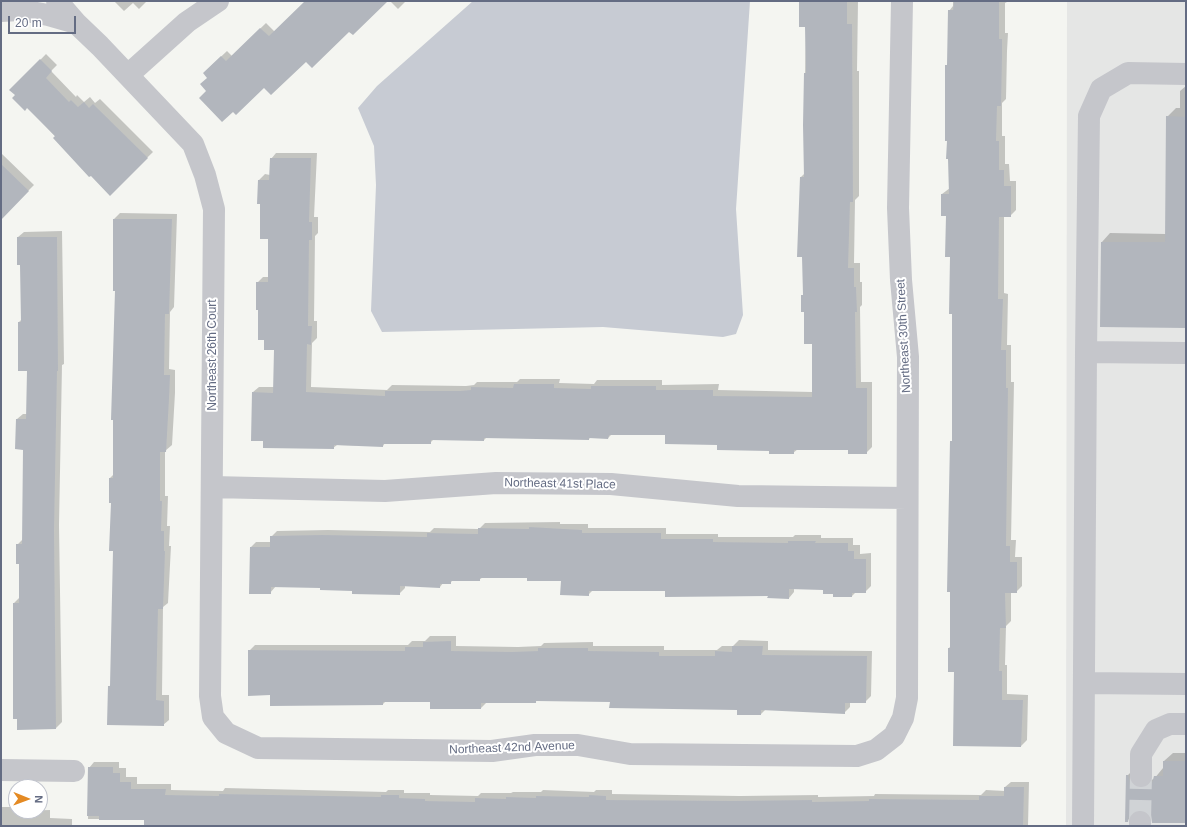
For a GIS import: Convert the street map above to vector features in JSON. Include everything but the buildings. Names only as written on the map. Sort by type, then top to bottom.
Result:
[{"type":"street","name":"Northeast 26th Court","points":[[57,1],[76,23],[128,75],[193,144],[205,175],[214,209],[210,696],[213,717],[226,733]]},
{"type":"street","points":[[128,75],[186,22],[218,1]]},
{"type":"street","name":"Northeast 30th Street","points":[[902,1],[898,208],[901,280],[908,357],[907,698],[903,718]]},
{"type":"street","points":[[1,12],[20,10],[48,15],[76,23]]},
{"type":"street","points":[[1083,826],[1089,116],[1101,89],[1128,73],[1186,74]]},
{"type":"street","points":[[1086,352],[1186,353]]},
{"type":"street","name":"Northeast 41st Place","points":[[212,487],[385,491],[496,483],[611,484],[738,496],[907,498]]},
{"type":"street","points":[[1084,684],[1186,684]]},
{"type":"street","name":"Northeast 42nd Avenue","points":[[226,733],[258,748],[492,751],[535,745],[578,745],[630,754],[857,756],[876,750],[894,736],[903,718]]},
{"type":"street","points":[[1141,776],[1141,754],[1156,730],[1170,724],[1186,724]]},
{"type":"street","points":[[1,770],[74,771]]},
{"type":"shaded area","points":[[473,1],[750,1],[736,209],[743,315],[736,334],[723,337],[603,327],[382,332],[371,311],[376,185],[374,146],[358,108],[377,86]]},
{"type":"shaded area","points":[[1067,1],[1186,1],[1186,826],[1066,826]]},
{"type":"tunnel","points":[[1140,822],[1141,776]]}]
